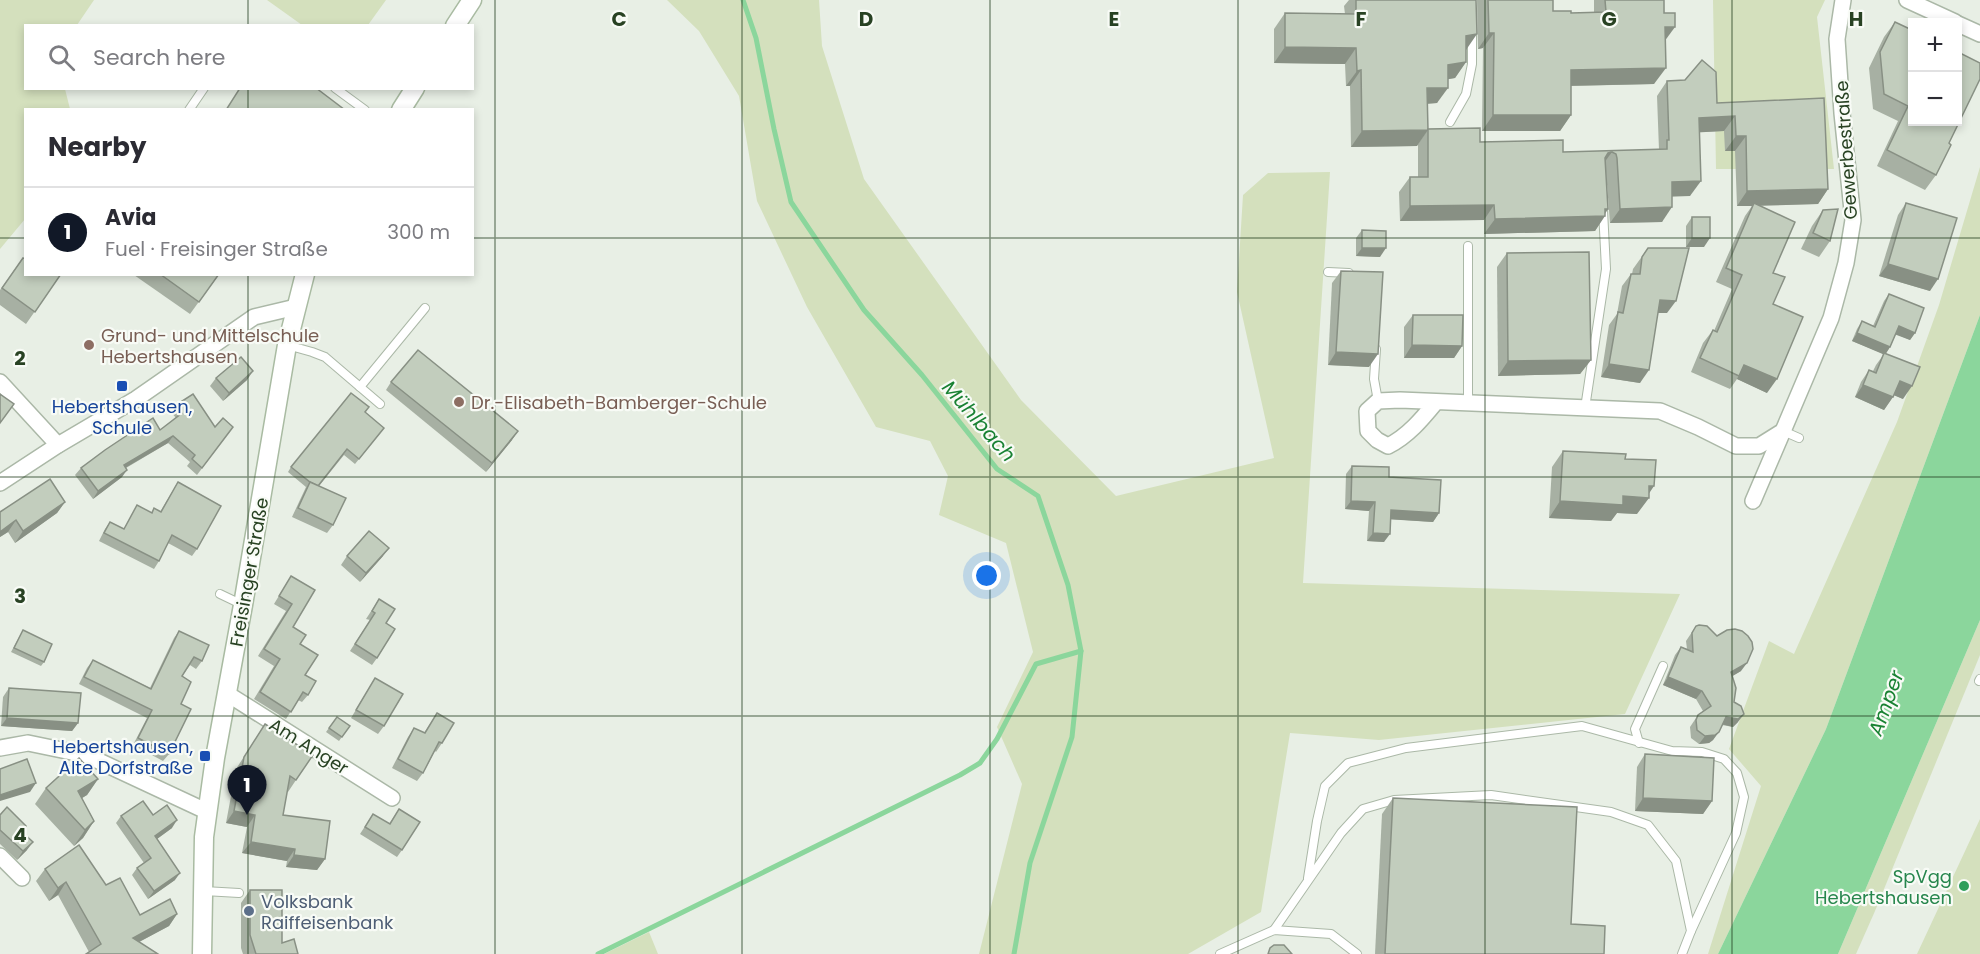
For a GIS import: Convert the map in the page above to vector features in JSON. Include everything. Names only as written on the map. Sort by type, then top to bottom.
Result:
[{"type":"main road","points":[[456,24],[472,0]]},
{"type":"main road","points":[[402,108],[414,90]]},
{"type":"main road","name":"Freisinger Straße","points":[[202,954],[204,837],[226,693],[287,345],[304,276]]},
{"type":"street","name":"Gewerbestraße","points":[[1753,501],[1831,318],[1846,263],[1853,220],[1842,113],[1838,39],[1842,0]]},
{"type":"street","points":[[1907,0],[1945,18]]},
{"type":"street","points":[[1962,26],[1980,34]]},
{"type":"street","points":[[0,483],[58,445],[136,399],[254,317],[296,307]]},
{"type":"street","points":[[0,382],[58,445]]},
{"type":"street","points":[[1436,402],[1401,439],[1388,446],[1377,441],[1368,431],[1367,411],[1378,401],[1400,400],[1660,411],[1736,446],[1759,446],[1783,432]]},
{"type":"street","name":"Am Anger","points":[[226,693],[392,798]]},
{"type":"street","points":[[0,748],[28,743],[86,755],[208,812]]},
{"type":"street","points":[[0,856],[22,878]]},
{"type":"lane","points":[[1450,122],[1466,94],[1472,64],[1472,21]]},
{"type":"lane","points":[[190,108],[203,90]]},
{"type":"lane","points":[[338,90],[362,108]]},
{"type":"lane","points":[[1585,408],[1606,269],[1603,205]]},
{"type":"lane","points":[[1468,246],[1468,403]]},
{"type":"lane","points":[[1328,272],[1360,274]]},
{"type":"lane","points":[[360,387],[425,308]]},
{"type":"lane","points":[[1376,339],[1374,380],[1378,401]]},
{"type":"lane","points":[[287,345],[325,357],[381,404]]},
{"type":"lane","points":[[1783,432],[1799,438]]},
{"type":"lane","points":[[220,594],[243,605]]},
{"type":"lane","points":[[1639,743],[1635,729],[1663,666]]},
{"type":"lane","points":[[1308,878],[1325,786],[1348,763],[1406,748],[1582,726],[1672,751],[1702,752],[1724,759],[1737,773],[1744,797],[1736,833],[1691,931],[1683,954]]},
{"type":"lane","points":[[1275,930],[1308,878],[1341,833],[1363,809],[1394,800],[1491,795],[1611,812],[1648,825],[1676,861],[1691,931]]},
{"type":"lane","points":[[202,891],[239,893]]},
{"type":"lane","points":[[1220,954],[1275,930],[1331,934],[1357,954]]},
{"type":"shaded area","points":[[0,0],[94,0],[78,24],[24,24],[24,90],[65,90],[70,108],[24,108],[24,220],[0,249]]},
{"type":"shaded area","points":[[267,0],[386,0],[369,24],[301,24]]},
{"type":"shaded area","points":[[667,0],[819,0],[822,46],[864,179],[1021,400],[1116,496],[1274,458],[1237,292],[1243,195],[1268,173],[1330,172],[1303,583],[1680,594],[1625,714],[1379,740],[1290,733],[1261,912],[1188,954],[979,954],[1022,784],[997,727],[1033,652],[1006,543],[939,515],[948,476],[930,441],[876,427],[807,307],[757,201],[739,96],[699,31]]},
{"type":"shaded area","points":[[1713,0],[1825,0],[1817,17],[1834,169],[1716,169]]},
{"type":"shaded area","points":[[1980,167],[1980,315],[1826,729],[1718,954],[1708,954],[1761,786],[1729,749],[1769,641],[1794,654],[1897,422],[1939,305]]},
{"type":"shaded area","points":[[1980,620],[1980,655],[1875,911],[1856,954],[1838,954]]},
{"type":"shaded area","name":"SpVgg Hebertshausen","points":[[1980,819],[1980,954],[1917,954]]},
{"type":"shaded area","points":[[649,932],[658,954],[604,954]]},
{"type":"water","name":"Amper","points":[[1980,315],[1980,620],[1838,954],[1718,954],[1826,729]]},
{"type":"building","points":[[1356,0],[1476,0],[1477,34],[1466,36],[1466,62],[1448,65],[1448,88],[1427,88],[1428,130],[1362,131],[1361,70],[1357,71],[1356,48],[1285,47],[1285,13],[1356,14]]},
{"type":"building","points":[[1488,0],[1553,0],[1553,11],[1571,11],[1571,13],[1606,12],[1605,0],[1664,0],[1664,13],[1675,13],[1675,27],[1665,27],[1666,68],[1571,70],[1571,115],[1493,115],[1494,33],[1489,33]]},
{"type":"building","points":[[1895,22],[1908,28],[1908,106],[1884,94],[1880,52]]},
{"type":"building","points":[[1962,54],[1980,63],[1980,79],[1962,116]]},
{"type":"building","points":[[1702,60],[1716,72],[1717,103],[1824,98],[1828,189],[1747,191],[1746,136],[1736,136],[1735,116],[1699,118],[1701,181],[1672,182],[1672,207],[1620,209],[1617,158],[1612,152],[1608,153],[1605,158],[1608,209],[1605,209],[1605,216],[1495,219],[1494,205],[1410,206],[1410,177],[1428,177],[1428,129],[1480,128],[1480,142],[1563,140],[1563,152],[1667,149],[1667,140],[1669,140],[1667,81],[1685,80]]},
{"type":"building","points":[[239,90],[319,90],[342,108],[227,108]]},
{"type":"building","points":[[1908,106],[1908,126],[1957,126],[1949,143],[1951,145],[1936,175],[1887,150]]},
{"type":"building","points":[[1754,203],[1795,222],[1773,273],[1785,277],[1773,304],[1803,317],[1777,379],[1744,365],[1739,376],[1700,358],[1713,330],[1717,332],[1742,275],[1726,268]]},
{"type":"building","points":[[1906,203],[1957,218],[1938,279],[1888,264]]},
{"type":"building","points":[[1838,209],[1830,241],[1813,233],[1823,210]]},
{"type":"building","points":[[1692,217],[1710,217],[1710,238],[1692,238]]},
{"type":"building","points":[[1362,230],[1386,231],[1386,248],[1362,248]]},
{"type":"building","points":[[1648,248],[1689,248],[1676,301],[1660,300],[1649,370],[1609,364],[1618,312],[1623,313],[1631,274],[1640,274],[1642,257]]},
{"type":"building","points":[[1589,252],[1591,360],[1508,361],[1507,253]]},
{"type":"building","points":[[23,258],[24,276],[60,276],[35,312],[2,288]]},
{"type":"building","points":[[1341,271],[1383,272],[1378,354],[1336,352]]},
{"type":"building","points":[[163,276],[218,276],[199,302]]},
{"type":"building","points":[[1889,294],[1924,308],[1915,333],[1899,326],[1890,347],[1857,333],[1862,321],[1875,327]]},
{"type":"building","points":[[1413,315],[1463,315],[1462,346],[1412,345]]},
{"type":"building","points":[[418,350],[518,431],[492,463],[391,382]]},
{"type":"building","points":[[1884,353],[1920,367],[1912,386],[1900,381],[1893,397],[1863,385],[1869,370],[1876,373]]},
{"type":"building","points":[[241,357],[253,371],[229,393],[216,378]]},
{"type":"building","points":[[351,393],[369,407],[365,412],[384,428],[359,459],[347,449],[318,486],[291,467]]},
{"type":"building","points":[[0,394],[14,404],[0,423]]},
{"type":"building","points":[[193,394],[215,427],[223,418],[233,427],[202,468],[192,459],[195,455],[173,436],[124,465],[127,470],[98,491],[81,468],[153,418],[160,430],[182,413],[176,405]]},
{"type":"building","points":[[1563,451],[1626,454],[1625,459],[1656,460],[1654,486],[1649,486],[1649,498],[1623,496],[1623,505],[1560,501]]},
{"type":"building","points":[[1352,466],[1389,467],[1389,477],[1441,480],[1439,513],[1391,510],[1390,534],[1373,533],[1375,502],[1351,501]]},
{"type":"building","points":[[50,479],[65,502],[23,531],[16,520],[0,532],[0,512]]},
{"type":"building","points":[[178,482],[221,506],[197,549],[172,535],[159,561],[104,533],[110,522],[124,529],[137,505],[152,513],[154,508],[161,512]]},
{"type":"building","points":[[310,482],[346,498],[333,525],[298,508]]},
{"type":"building","points":[[369,531],[389,548],[366,573],[347,556]]},
{"type":"building","points":[[291,576],[315,590],[293,627],[306,635],[300,644],[318,655],[305,675],[316,681],[308,695],[303,692],[291,712],[260,692],[280,659],[264,649],[292,604],[279,596]]},
{"type":"building","points":[[379,599],[395,609],[386,623],[395,629],[377,658],[355,644],[375,613],[372,611]]},
{"type":"building","points":[[1699,625],[1707,626],[1717,636],[1727,630],[1742,631],[1752,642],[1753,649],[1747,663],[1731,672],[1736,688],[1734,702],[1741,706],[1744,714],[1738,719],[1726,717],[1719,732],[1705,736],[1697,730],[1696,720],[1698,715],[1711,706],[1702,691],[1668,677],[1681,647],[1693,652],[1692,633]]},
{"type":"building","points":[[23,630],[52,644],[44,662],[14,648]]},
{"type":"building","points":[[179,631],[209,645],[202,661],[194,657],[182,676],[191,682],[181,704],[191,709],[169,754],[138,738],[152,710],[84,677],[93,660],[151,689]]},
{"type":"building","points":[[375,678],[403,694],[384,726],[356,710]]},
{"type":"building","points":[[9,688],[81,693],[78,723],[7,718]]},
{"type":"building","points":[[437,713],[454,723],[442,743],[439,742],[423,773],[398,759],[414,728],[425,733]]},
{"type":"building","points":[[337,717],[350,726],[342,737],[329,728]]},
{"type":"building","points":[[265,724],[313,755],[296,780],[290,776],[283,815],[330,821],[325,859],[294,855],[295,849],[251,842],[255,815],[234,811],[244,757]]},
{"type":"building","points":[[1645,754],[1714,758],[1712,801],[1643,798]]},
{"type":"building","points":[[79,758],[98,779],[78,791],[94,821],[85,830],[46,788]]},
{"type":"building","points":[[27,759],[36,783],[0,795],[0,769]]},
{"type":"building","points":[[1393,798],[1577,807],[1571,924],[1605,926],[1604,954],[1385,954]]},
{"type":"building","points":[[143,801],[153,815],[167,805],[177,820],[155,836],[180,873],[154,891],[137,868],[151,858],[121,816]]},
{"type":"building","points":[[7,807],[26,826],[21,831],[33,842],[23,851],[0,830],[0,815]]},
{"type":"building","points":[[399,809],[420,822],[402,850],[365,827],[373,814],[390,824]]},
{"type":"building","points":[[79,845],[106,885],[120,878],[140,915],[170,899],[177,914],[133,938],[158,954],[86,954],[101,944],[66,882],[58,888],[45,869]]},
{"type":"building","points":[[250,890],[282,890],[282,943],[294,939],[298,954],[256,954],[250,935]]},
{"type":"building","points":[[1274,945],[1284,945],[1292,954],[1268,954]]},
{"type":"waterway","name":"Mühlbach","points":[[743,0],[756,38],[791,202],[864,310],[922,375],[997,469],[1038,496],[1068,585],[1081,651],[1072,737],[1030,863],[1014,954]]},
{"type":"waterway","points":[[598,954],[980,763],[997,739],[1036,664],[1081,651]]},
{"type":"place","name":"Grund- und Mittelschule Hebertshausen","points":[[89,345]]},
{"type":"place","name":"Hebertshausen, Schule","points":[[122,386]]},
{"type":"place","name":"Dr.-Elisabeth-Bamberger-Schule","points":[[459,402]]},
{"type":"place","name":"Hebertshausen, Alte Dorfstraße","points":[[205,756]]},
{"type":"place","name":"Avia","points":[[247,815]]},
{"type":"place","name":"SpVgg Hebertshausen","points":[[1964,886]]},
{"type":"place","name":"Volksbank Raiffeisenbank","points":[[249,911]]}]
